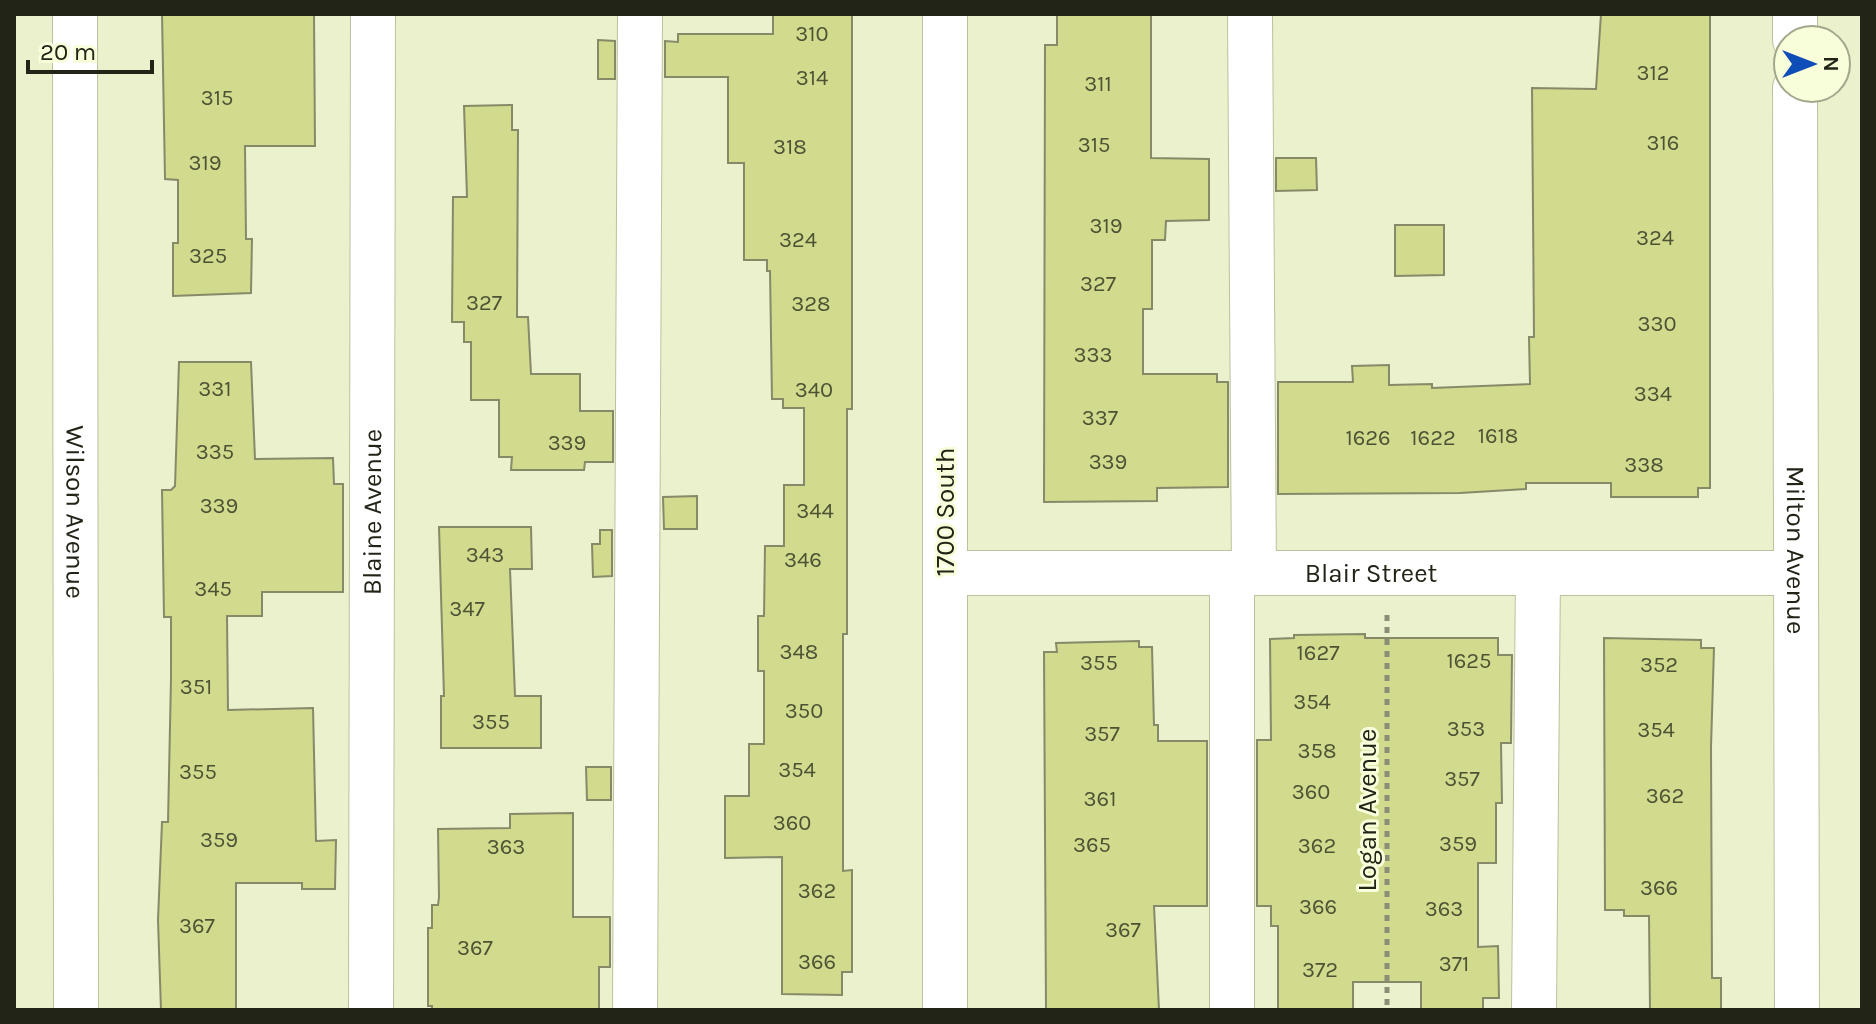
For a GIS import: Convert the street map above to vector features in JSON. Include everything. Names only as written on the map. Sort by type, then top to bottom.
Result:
[{"type":"street","name":"Wilson Avenue","points":[[75,14],[76,1010]]},
{"type":"street","name":"Blaine Avenue","points":[[371,1010],[373,14]]},
{"type":"street","points":[[635,1010],[640,14]]},
{"type":"street","name":"1700 South","points":[[945,14],[945,1010]]},
{"type":"street","points":[[1232,1010],[1243,573],[1250,14]]},
{"type":"street","name":"Milton Avenue","points":[[1795,104],[1797,1010]]},
{"type":"street","name":"Blair Street","points":[[945,573],[1796,573]]},
{"type":"street","points":[[1534,1010],[1538,573]]},
{"type":"path","name":"Logan Avenue","points":[[1387,609],[1387,1010]]},
{"type":"building","points":[[162,14],[314,14],[315,146],[245,146],[246,239],[252,239],[251,293],[173,296],[173,243],[178,243],[178,180],[165,179]]},
{"type":"building","points":[[773,14],[852,14],[852,409],[847,409],[843,871],[852,870],[852,972],[842,972],[842,995],[782,994],[782,857],[725,858],[725,796],[749,796],[749,744],[764,744],[764,671],[758,671],[758,616],[764,616],[765,546],[784,546],[784,485],[804,485],[804,408],[783,408],[783,399],[772,399],[770,271],[767,271],[767,260],[744,260],[744,163],[728,163],[728,77],[665,77],[665,41],[678,42],[678,34],[773,34]]},
{"type":"building","points":[[1057,14],[1151,14],[1151,158],[1209,159],[1209,220],[1166,221],[1165,240],[1152,240],[1152,309],[1143,309],[1143,374],[1217,374],[1217,382],[1228,382],[1228,487],[1157,488],[1157,501],[1044,502],[1045,45],[1057,45]]},
{"type":"building","points":[[1601,14],[1710,14],[1710,488],[1698,488],[1698,497],[1611,497],[1611,483],[1526,483],[1526,489],[1460,493],[1278,494],[1278,382],[1353,382],[1352,366],[1389,365],[1389,385],[1432,384],[1432,388],[1530,384],[1529,337],[1534,337],[1532,88],[1596,89]]},
{"type":"building","points":[[598,40],[615,41],[615,79],[598,79]]},
{"type":"building","points":[[512,105],[512,130],[518,130],[517,317],[528,317],[531,374],[580,374],[580,411],[613,411],[613,462],[585,462],[584,470],[511,470],[512,457],[499,457],[499,400],[471,400],[471,342],[464,342],[464,322],[452,322],[453,197],[467,197],[464,106]]},
{"type":"building","points":[[1276,158],[1316,158],[1317,190],[1276,191]]},
{"type":"building","points":[[1395,225],[1444,225],[1444,275],[1395,276]]},
{"type":"building","points":[[179,362],[251,362],[255,459],[333,458],[334,484],[343,484],[343,592],[262,592],[262,616],[227,616],[228,710],[313,708],[316,841],[336,840],[335,889],[302,889],[302,883],[236,883],[236,1010],[161,1010],[158,920],[162,822],[168,822],[171,679],[171,617],[164,617],[162,490],[171,490],[175,486]]},
{"type":"building","points":[[697,496],[697,529],[664,529],[663,497]]},
{"type":"building","points":[[439,527],[531,527],[532,569],[510,569],[515,696],[541,696],[541,748],[441,748],[441,696],[444,696]]},
{"type":"building","points":[[600,530],[612,530],[612,576],[593,577],[592,544],[600,544]]},
{"type":"building","points":[[1365,634],[1365,638],[1498,638],[1498,655],[1512,655],[1511,743],[1501,743],[1502,803],[1496,803],[1496,863],[1478,863],[1478,947],[1498,946],[1499,998],[1483,998],[1483,1010],[1421,1010],[1421,982],[1353,982],[1353,1010],[1278,1010],[1278,926],[1271,926],[1271,906],[1257,906],[1257,740],[1271,740],[1270,639],[1294,638],[1294,635]]},
{"type":"building","points":[[1604,638],[1701,640],[1701,648],[1714,648],[1712,978],[1721,978],[1721,1010],[1650,1010],[1649,916],[1624,916],[1624,910],[1605,910]]},
{"type":"building","points":[[1139,641],[1139,647],[1152,647],[1154,725],[1158,725],[1158,741],[1207,741],[1207,906],[1154,906],[1159,1010],[1046,1010],[1044,652],[1057,652],[1056,643]]},
{"type":"building","points":[[586,767],[611,767],[611,800],[587,800]]},
{"type":"building","points":[[573,813],[573,917],[610,917],[610,967],[599,967],[599,1010],[432,1010],[432,1006],[428,1006],[428,928],[432,928],[432,905],[438,905],[439,897],[438,829],[510,828],[510,814]]}]
